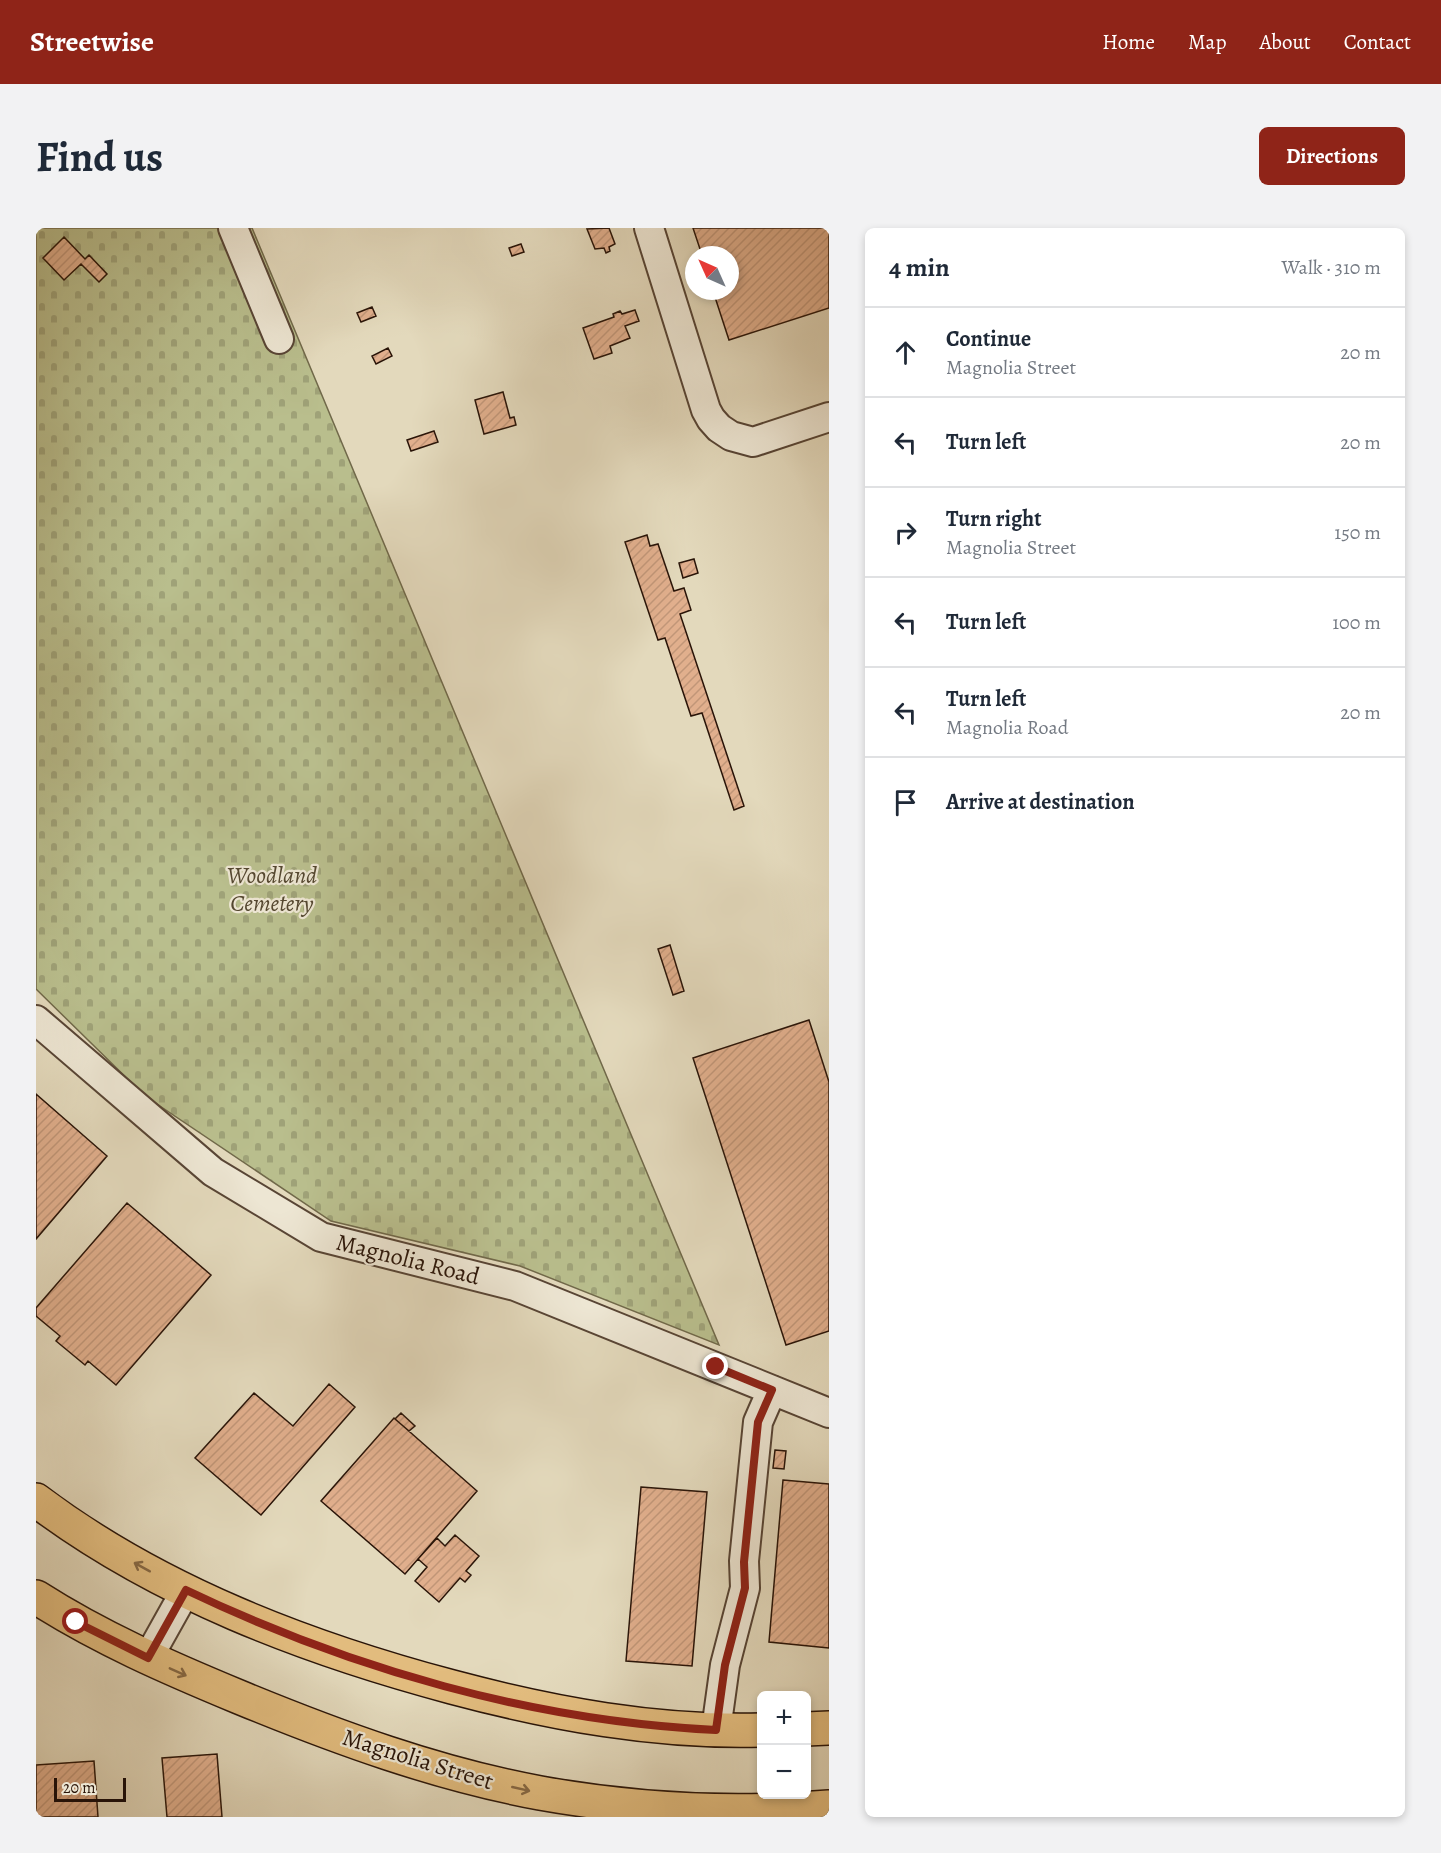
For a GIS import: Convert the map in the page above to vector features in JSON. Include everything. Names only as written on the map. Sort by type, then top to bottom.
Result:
[{"type":"main road","points":[[36,1500],[113,1552],[186,1590],[298,1639],[380,1667],[486,1696],[576,1715],[657,1727],[757,1730]]},
{"type":"main road","name":"Magnolia Street","points":[[36,1597],[96,1633],[148,1658],[290,1718],[364,1745],[455,1773],[537,1792],[617,1804],[702,1811],[784,1811],[829,1807]]},
{"type":"main road","points":[[811,1729],[829,1728]]},
{"type":"street","points":[[233,228],[279,339]]},
{"type":"street","points":[[649,228],[706,410],[719,428],[731,436],[753,441],[829,417]]},
{"type":"street","name":"Magnolia Road","points":[[36,1020],[213,1172],[321,1237],[515,1286],[829,1413]]},
{"type":"street","points":[[716,1730],[725,1665],[745,1588],[744,1562],[758,1422],[772,1390]]},
{"type":"street","points":[[148,1658],[186,1590]]},
{"type":"green space","name":"Woodland Cemetery","points":[[36,228],[252,228],[719,1345],[520,1266],[331,1221],[145,1096],[36,989]]},
{"type":"building","points":[[609,228],[615,244],[609,247],[610,251],[606,253],[604,248],[595,249],[587,229]]},
{"type":"building","points":[[693,228],[829,228],[829,308],[729,340],[716,300],[739,300],[739,246],[699,246]]},
{"type":"building","points":[[64,237],[85,259],[89,255],[107,274],[99,282],[81,264],[64,280],[43,258]]},
{"type":"building","points":[[521,244],[524,252],[512,256],[509,248]]},
{"type":"building","points":[[372,307],[376,316],[361,322],[357,313]]},
{"type":"building","points":[[635,310],[639,321],[625,326],[630,338],[610,346],[612,353],[594,359],[583,328],[614,317],[613,314],[620,311],[622,314]]},
{"type":"building","points":[[388,348],[392,356],[376,364],[372,356]]},
{"type":"building","points":[[503,392],[510,418],[514,417],[516,425],[484,434],[475,400]]},
{"type":"building","points":[[434,431],[438,442],[411,451],[407,440]]},
{"type":"building","points":[[647,535],[650,546],[658,544],[674,591],[684,588],[691,610],[680,614],[744,806],[734,810],[702,713],[691,716],[665,638],[658,640],[625,542]]},
{"type":"building","points":[[694,559],[698,573],[683,578],[679,563]]},
{"type":"building","points":[[670,945],[684,991],[673,995],[658,949]]},
{"type":"building","points":[[809,1020],[829,1082],[829,1331],[786,1345],[693,1058]]},
{"type":"building","points":[[36,1094],[107,1156],[36,1239]]},
{"type":"building","points":[[127,1203],[211,1275],[116,1385],[88,1361],[85,1365],[56,1341],[60,1336],[36,1316],[36,1308]]},
{"type":"building","points":[[329,1384],[355,1407],[261,1515],[195,1458],[254,1393],[293,1426]]},
{"type":"building","points":[[401,1413],[415,1426],[409,1431],[395,1419]]},
{"type":"building","points":[[394,1418],[477,1491],[405,1574],[321,1501]]},
{"type":"building","points":[[775,1450],[786,1451],[784,1469],[773,1468]]},
{"type":"building","points":[[783,1480],[829,1484],[829,1648],[769,1642]]},
{"type":"building","points":[[641,1487],[707,1492],[692,1666],[626,1661]]},
{"type":"building","points":[[455,1535],[479,1556],[466,1571],[471,1575],[465,1582],[460,1578],[439,1602],[415,1581],[427,1567],[418,1559],[437,1538],[445,1546]]},
{"type":"building","points":[[217,1754],[222,1817],[167,1817],[162,1758]]},
{"type":"building","points":[[94,1761],[98,1817],[36,1817],[36,1765]]},
{"type":"route","points":[[76,1622],[148,1658],[186,1590],[298,1639],[416,1678],[497,1699],[576,1715],[657,1727],[716,1730],[725,1665],[745,1588],[744,1562],[758,1422],[772,1390],[716,1367]]}]
